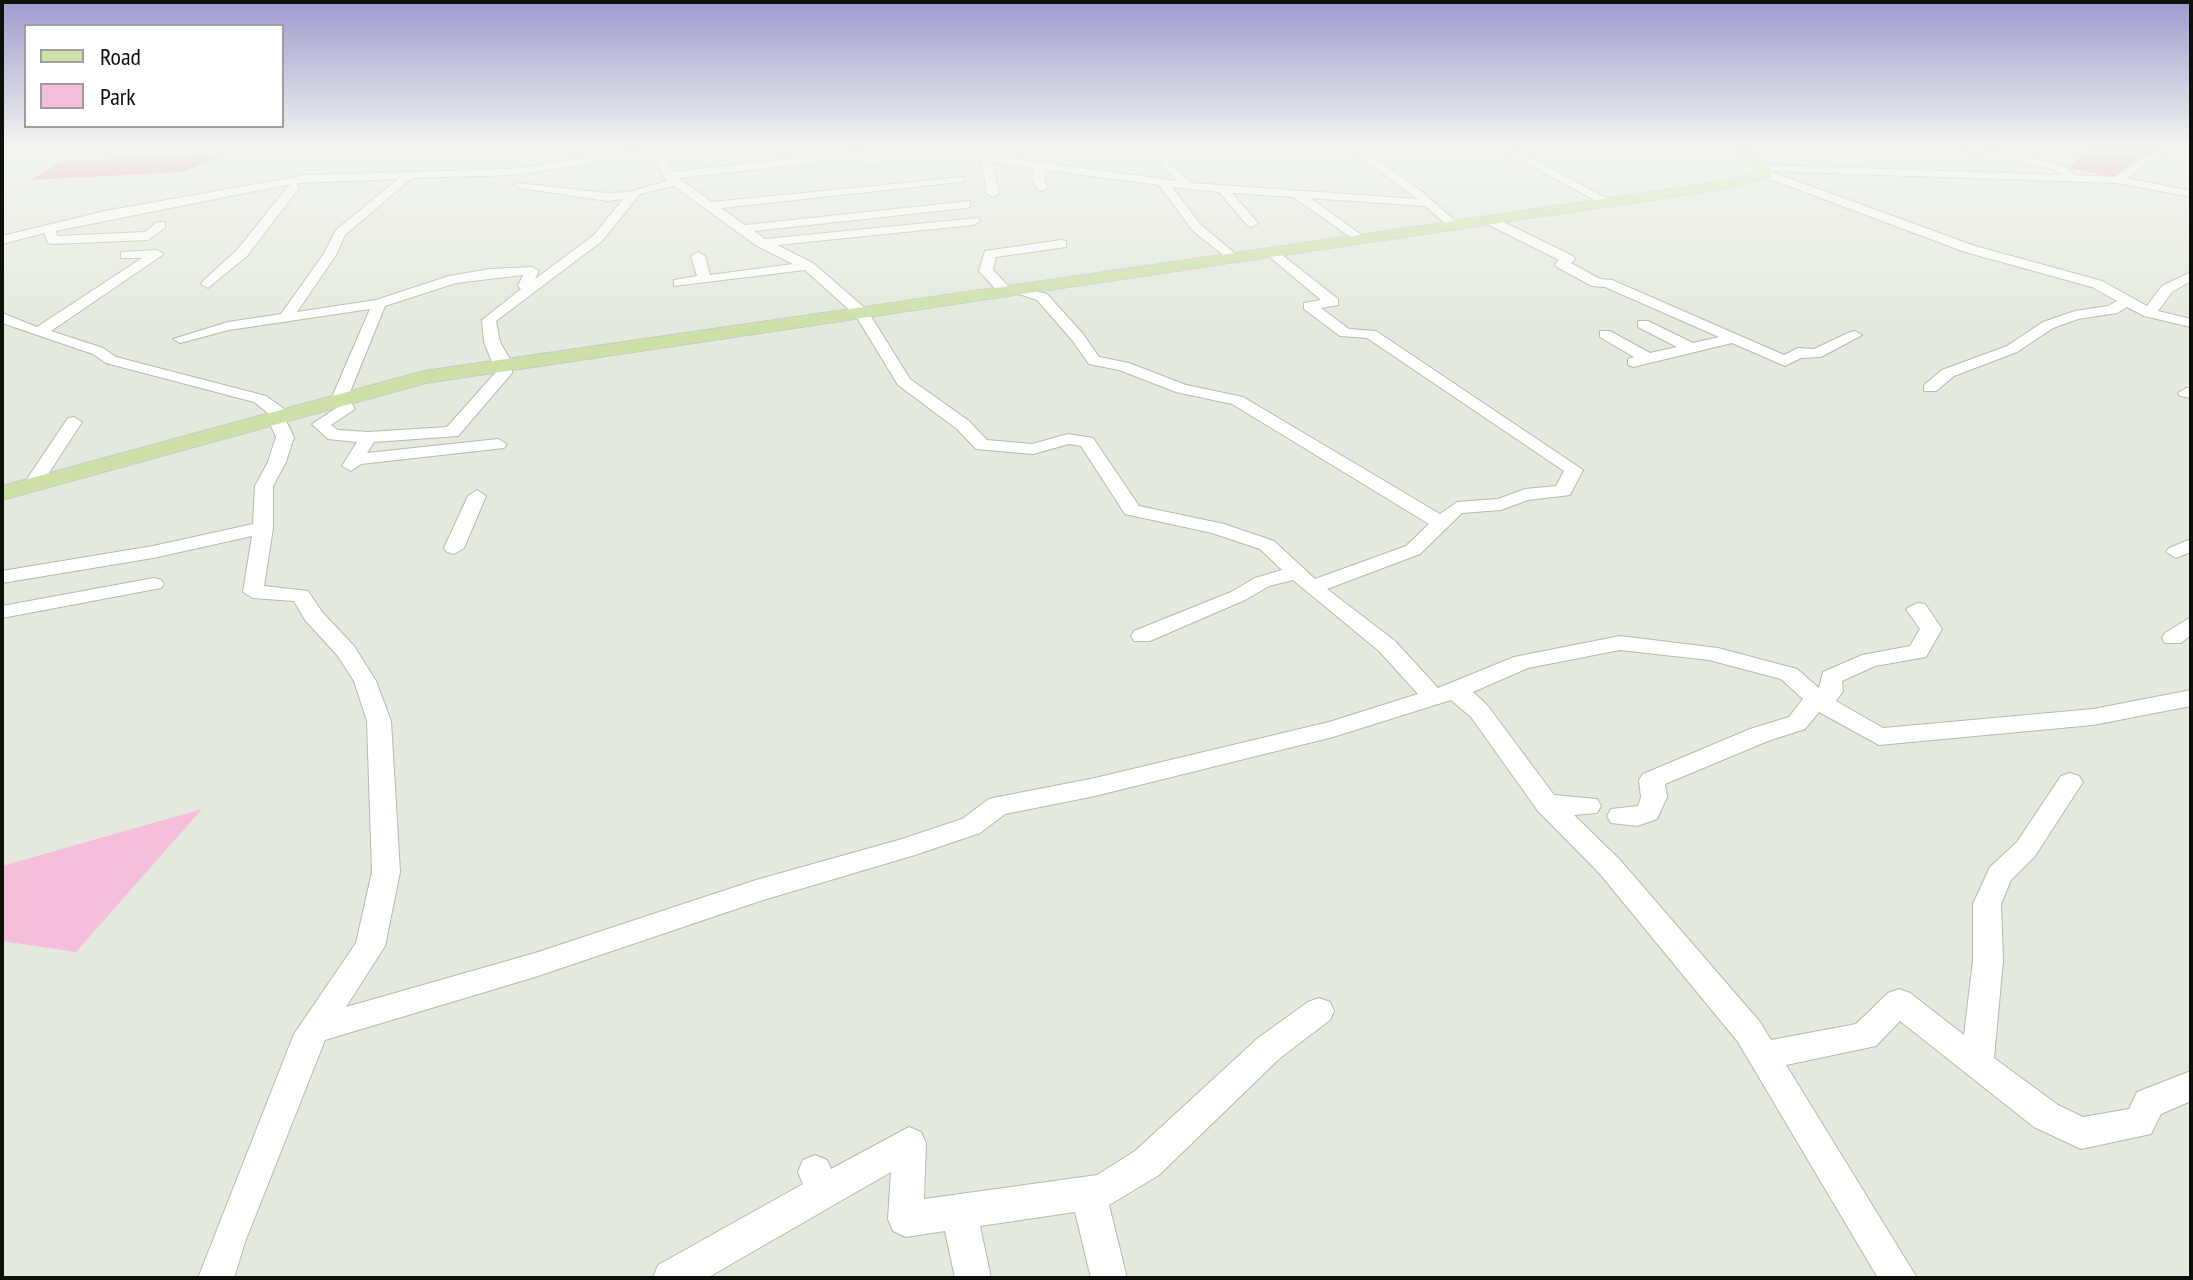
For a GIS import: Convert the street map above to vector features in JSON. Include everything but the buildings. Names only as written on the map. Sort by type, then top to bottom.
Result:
[{"type":"main road","points":[[2,493],[340,397],[424,377],[502,363],[1014,291],[1570,208]]},
{"type":"street","points":[[2,240],[147,208]]},
{"type":"street","points":[[208,284],[242,253],[278,208]]},
{"type":"street","points":[[286,317],[329,255],[340,233],[370,208]]},
{"type":"street","points":[[378,304],[376,316],[340,397],[347,409],[320,424],[334,435],[368,437],[452,432],[504,373],[492,342],[489,320],[598,238],[621,208]]},
{"type":"street","points":[[709,208],[762,243],[808,266],[862,313],[904,382],[963,425],[982,445],[1033,449],[1068,439],[1087,442],[1132,510],[1217,528],[1267,545],[1304,580],[1444,695],[1469,700],[1547,804],[1610,867],[1749,1032],[1899,1278]]},
{"type":"street","points":[[741,229],[932,208]]},
{"type":"street","points":[[1182,208],[1197,228],[1232,258]]},
{"type":"street","points":[[1239,208],[1252,223]]},
{"type":"street","points":[[1315,208],[1359,239]]},
{"type":"street","points":[[1431,208],[1455,226]]},
{"type":"street","points":[[1861,208],[1970,249],[2097,284],[2149,313],[2191,323]]},
{"type":"street","points":[[1489,220],[1568,259],[1562,264],[1597,283],[1607,283],[1785,361],[1798,353],[1816,354],[1855,335]]},
{"type":"street","points":[[762,243],[974,221]]},
{"type":"street","points":[[40,332],[157,254],[126,255],[161,225]]},
{"type":"street","points":[[49,229],[52,240],[148,236]]},
{"type":"street","points":[[1061,244],[990,254],[986,271],[1014,291],[1042,297],[1078,337],[1094,361],[1123,366],[1182,389],[1237,400],[1441,523]]},
{"type":"street","points":[[1142,636],[1238,596],[1262,582],[1304,580],[1413,550],[1457,508],[1501,504],[1525,495],[1563,491],[1574,470],[1371,334],[1345,333],[1309,306],[1333,302],[1271,253]]},
{"type":"street","points":[[698,256],[705,279]]},
{"type":"street","points":[[679,283],[808,266]]},
{"type":"street","points":[[180,339],[228,326],[378,304],[454,279],[490,273],[532,271],[525,286],[535,287]]},
{"type":"street","points":[[2149,313],[2167,289],[2191,276]]},
{"type":"street","points":[[1930,388],[1948,373],[2012,349],[2048,325],[2075,315],[2112,310],[2126,301]]},
{"type":"street","points":[[1643,324],[1690,348]]},
{"type":"street","points":[[6,325],[40,332],[98,351],[111,360],[260,399],[278,416],[285,437],[277,462],[264,486],[263,528],[253,592],[301,595],[365,681],[379,721],[386,872],[370,946],[313,1030],[216,1278]]},
{"type":"street","points":[[1605,334],[1640,360],[1731,339]]},
{"type":"street","points":[[32,485],[74,422]]},
{"type":"street","points":[[368,437],[352,463],[498,444]]},
{"type":"street","points":[[454,548],[477,496]]},
{"type":"street","points":[[2,577],[96,562],[263,528]]},
{"type":"street","points":[[2191,545],[2176,552],[2191,558]]},
{"type":"street","points":[[75,597],[96,562]]},
{"type":"street","points":[[2,612],[154,584]]},
{"type":"street","points":[[1620,816],[1637,816],[1648,812],[1654,797],[1652,780],[1759,735],[1797,723],[1831,691],[1831,677],[1870,660],[1918,652],[1931,629],[1917,609]]},
{"type":"street","points":[[313,1030],[535,965],[756,891],[906,848],[971,826],[998,806],[1095,787],[1318,733],[1444,695],[1522,662],[1620,643],[1710,653],[1789,674],[1820,702],[1879,737],[2093,717],[2190,698]]},
{"type":"street","points":[[1977,1064],[1988,961],[1987,904],[2000,874],[2026,849],[2070,782]]},
{"type":"street","points":[[1547,804],[1588,806]]},
{"type":"street","points":[[1763,1055],[1865,1036],[1899,1002],[2046,1116],[2081,1133],[2139,1123],[2149,1103],[2191,1086]]},
{"type":"street","points":[[671,1278],[819,1182],[909,1143],[906,1219],[1102,1191],[1147,1163],[1269,1048],[1319,1011]]},
{"type":"street","points":[[1088,1193],[1109,1278]]},
{"type":"street","points":[[959,1211],[973,1278]]},
{"type":"green space","points":[[202,809],[76,952],[2,941],[2,866]]}]
